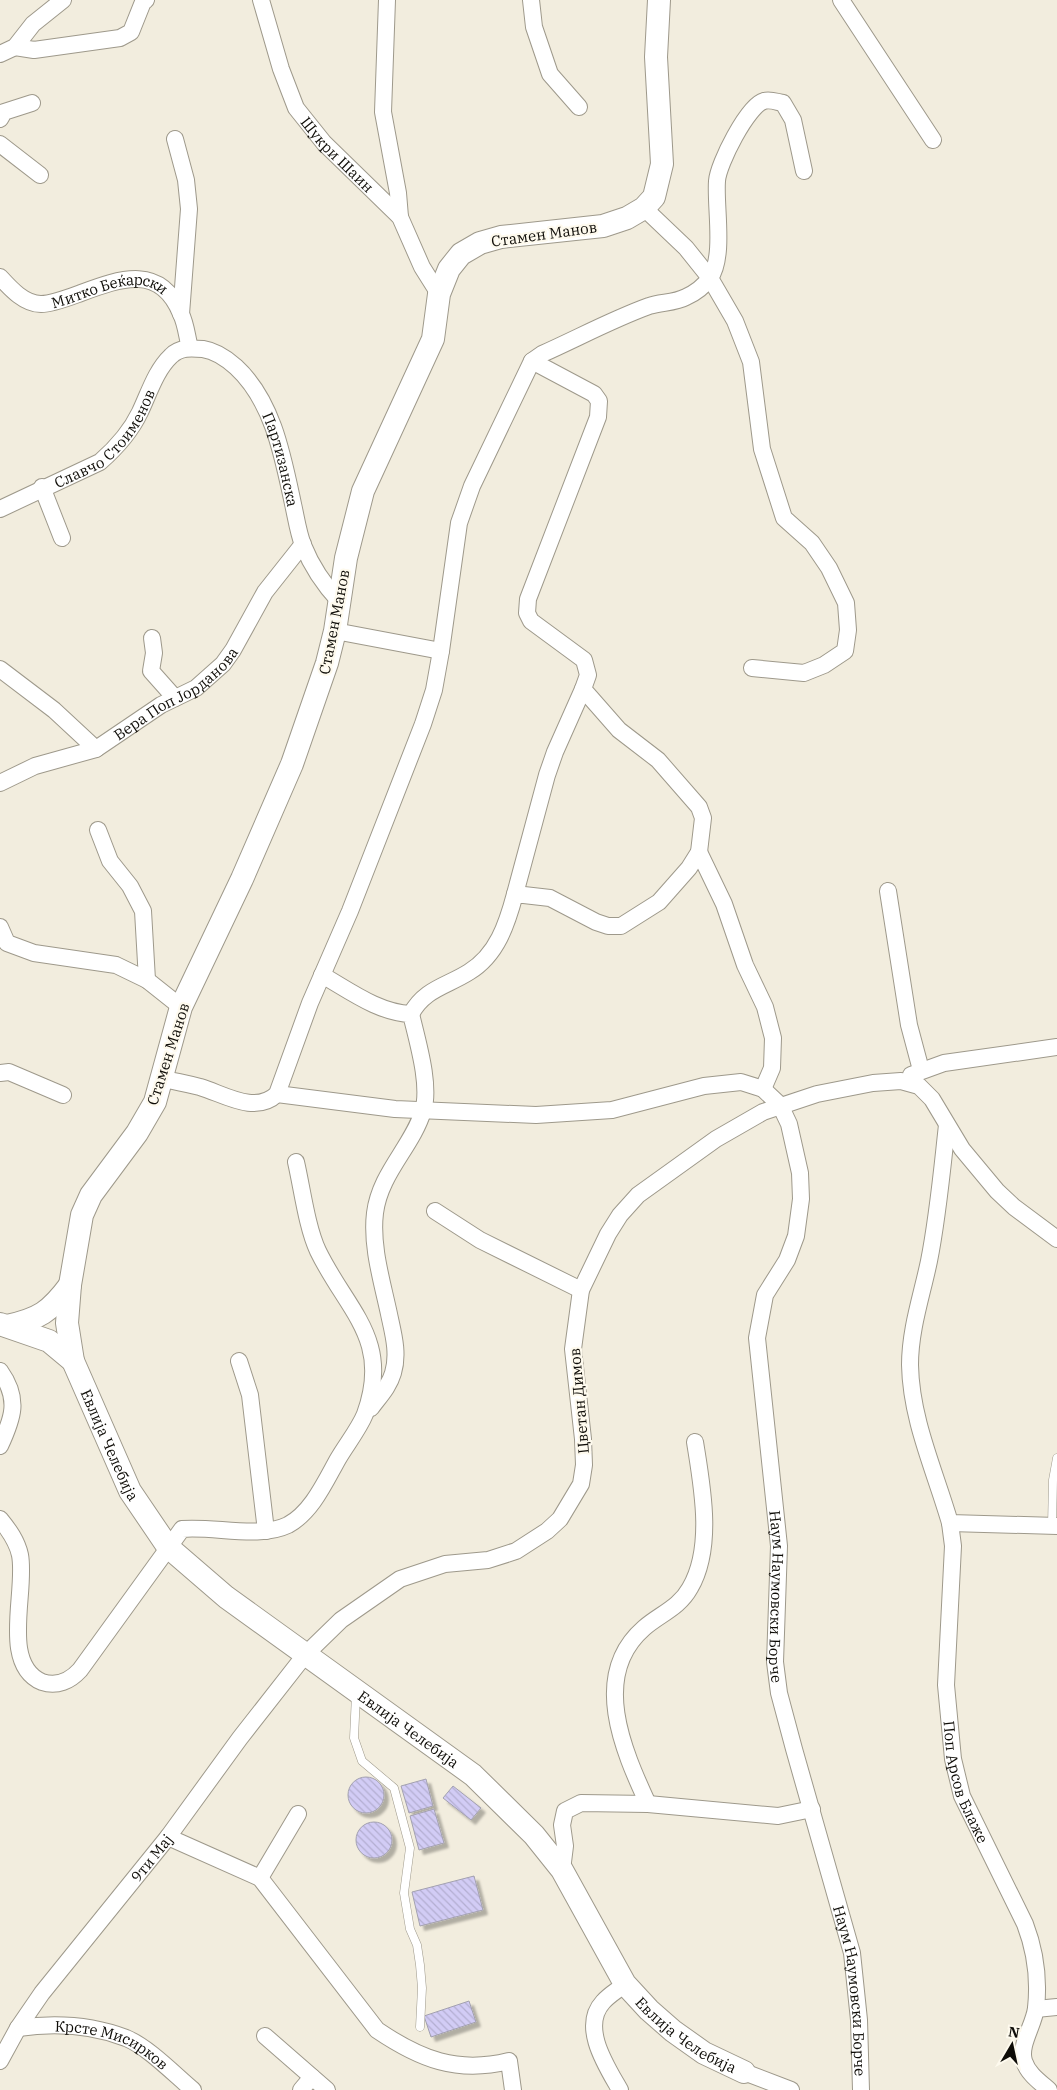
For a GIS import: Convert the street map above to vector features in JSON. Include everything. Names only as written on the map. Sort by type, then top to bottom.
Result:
[{"type":"street","points":[[7,51],[33,24],[63,0]]},
{"type":"street","points":[[7,51],[34,50],[120,38],[130,32],[143,2],[146,0]]},
{"type":"street","name":"Шукри Шаин","points":[[261,0],[281,69],[296,108],[324,143],[400,217],[422,267],[439,294]]},
{"type":"street","points":[[387,0],[383,112],[398,192],[400,217]]},
{"type":"street","points":[[530,0],[534,27],[550,74],[579,107]]},
{"type":"street","points":[[660,0],[656,57],[662,164],[654,197],[644,208],[686,248],[710,278],[735,321],[751,362],[762,449],[784,518],[812,543],[829,568],[846,603],[848,630],[845,651],[824,665],[804,673],[752,668]]},
{"type":"street","points":[[841,0],[933,140]]},
{"type":"street","points":[[162,1079],[201,1087],[250,1103],[270,1100],[277,1094],[322,975],[423,724],[434,690],[441,651],[459,523],[472,486],[532,361],[542,354],[651,305],[685,298],[698,290],[710,278],[717,254],[717,180],[720,166],[732,141],[756,105],[764,101],[782,103],[793,120],[804,170]]},
{"type":"street","points":[[0,119],[4,112],[32,103]]},
{"type":"street","points":[[175,139],[186,180],[189,209],[181,314]]},
{"type":"street","points":[[0,144],[40,175]]},
{"type":"street","name":"Стамен Манов","points":[[73,1361],[67,1323],[70,1285],[82,1215],[91,1195],[137,1133],[155,1102],[181,1007],[242,879],[289,772],[319,690],[335,631],[346,558],[363,491],[433,339],[439,294],[449,269],[461,254],[480,243],[502,237],[603,226],[627,218],[644,208]]},
{"type":"street","name":"Митко Беќарски","points":[[0,277],[22,298],[40,304],[108,283],[141,278],[163,288],[181,314],[190,348]]},
{"type":"street","name":"Партизанска","points":[[190,348],[211,350],[227,359],[246,376],[267,411],[283,460],[303,544],[322,580],[340,602]]},
{"type":"street","name":"Славчо Стоименов","points":[[0,509],[88,468],[113,450],[139,414],[158,372],[171,356],[180,350],[190,348]]},
{"type":"street","points":[[0,1519],[15,1538],[20,1557],[20,1577],[14,1630],[17,1652],[25,1669],[34,1678],[47,1684],[62,1683],[72,1679],[80,1670],[182,1529],[266,1531],[287,1525],[303,1514],[320,1491],[364,1416],[386,1388],[393,1373],[396,1359],[395,1344],[377,1258],[375,1213],[383,1183],[424,1110],[425,1085],[411,1014],[418,1001],[470,971],[486,957],[500,939],[515,894],[547,775],[588,675],[584,660],[531,621],[527,613],[528,599],[598,417],[598,401],[594,394],[586,388],[532,361]]},
{"type":"street","points":[[42,488],[62,538]]},
{"type":"street","name":"Вера Поп Јорданова","points":[[0,782],[36,766],[96,749],[145,715],[196,688],[223,664],[233,650],[265,592],[303,544]]},
{"type":"street","points":[[335,631],[441,651]]},
{"type":"street","points":[[152,638],[154,653],[150,666],[152,675],[175,698]]},
{"type":"street","points":[[0,669],[54,710],[96,749]]},
{"type":"street","points":[[515,894],[550,898],[596,922],[608,926],[621,926],[658,902],[689,868],[698,852],[703,818],[699,807],[658,760],[619,730],[583,689]]},
{"type":"street","points":[[98,830],[110,861],[130,886],[143,911],[147,980]]},
{"type":"street","points":[[698,852],[724,904],[745,965],[767,1015],[773,1038],[772,1068],[763,1089]]},
{"type":"street","points":[[888,891],[909,1025],[921,1070]]},
{"type":"street","points":[[0,927],[7,943],[34,953],[116,964],[147,980],[181,1007]]},
{"type":"street","points":[[322,975],[373,1004],[397,1014],[411,1014]]},
{"type":"street","points":[[901,1081],[921,1070],[944,1063],[1057,1047]]},
{"type":"street","points":[[0,1073],[9,1072],[63,1095]]},
{"type":"street","points":[[901,1081],[919,1086],[932,1099],[962,1149],[997,1191],[1057,1239]]},
{"type":"street","name":"Цветан Димов","points":[[305,1655],[342,1620],[400,1579],[445,1564],[488,1560],[516,1551],[547,1531],[560,1519],[581,1484],[584,1465],[573,1349],[581,1290],[612,1228],[638,1195],[741,1123],[780,1105],[817,1094],[865,1084],[901,1081]]},
{"type":"street","points":[[277,1094],[356,1105],[424,1110],[500,1114],[575,1114],[612,1110],[704,1086],[741,1082],[763,1089],[780,1105]]},
{"type":"street","name":"Наум Наумовски Борче","points":[[780,1105],[789,1124],[800,1173],[801,1207],[796,1236],[787,1260],[765,1295],[757,1338],[779,1546],[775,1662],[779,1694],[852,1953],[858,2001],[861,2090]]},
{"type":"street","name":"Поп Арсов Блаже","points":[[947,1125],[937,1210],[929,1260],[912,1337],[910,1365],[915,1409],[923,1444],[938,1481],[950,1523],[953,1546],[946,1685],[953,1760],[962,1796],[1026,1924],[1033,1944],[1036,2009],[1025,2045],[1023,2060],[1029,2072],[1049,2090]]},
{"type":"street","points":[[296,1162],[318,1250],[365,1329],[373,1355],[374,1384],[364,1416]]},
{"type":"street","points":[[435,1212],[480,1240],[581,1290]]},
{"type":"street","points":[[3,1325],[33,1320],[60,1298],[70,1285]]},
{"type":"street","points":[[3,1325],[48,1341],[73,1361]]},
{"type":"street","name":"Евлија Челебија","points":[[73,1361],[130,1491],[168,1547],[226,1597],[473,1775],[534,1835],[562,1870],[625,1984],[649,2010],[673,2031],[704,2053],[744,2072],[757,2090]]},
{"type":"street","points":[[239,1361],[250,1395],[266,1531]]},
{"type":"street","points":[[0,1371],[8,1384],[14,1411],[0,1446]]},
{"type":"street","points":[[648,1804],[621,1735],[614,1693],[620,1661],[634,1639],[645,1627],[681,1601],[691,1587],[699,1562],[705,1506],[695,1442]]},
{"type":"street","points":[[950,1523],[1055,1526]]},
{"type":"street","name":"9ти Мај","points":[[0,2061],[18,2028],[42,1993],[168,1837],[240,1738],[305,1655]]},
{"type":"street","points":[[562,1870],[566,1846],[562,1826],[565,1811],[581,1803],[648,1804],[778,1816],[812,1810]]},
{"type":"street","points":[[260,1878],[298,1814]]},
{"type":"street","points":[[168,1837],[260,1878],[377,2030],[403,2048],[434,2061],[462,2067],[489,2066],[508,2061],[513,2090]]},
{"type":"street","points":[[620,2090],[600,2055],[594,2022],[603,2002],[625,1984]]},
{"type":"street","points":[[1036,2009],[1057,2007]]},
{"type":"street","name":"Крсте Мисирков","points":[[18,2028],[47,2024],[101,2031],[127,2038],[193,2090]]},
{"type":"street","points":[[265,2036],[327,2090]]},
{"type":"street","points":[[744,2072],[791,2090]]},
{"type":"street","points":[[301,2090],[312,2077]]},
{"type":"lane","points":[[1055,1526],[1053,1480],[1057,1458]]},
{"type":"lane","points":[[356,1690],[354,1738],[362,1761],[394,1788],[410,1848],[404,1893],[410,1929],[417,1945],[420,1965],[422,1988],[420,2027]]},
{"type":"building","points":[[366,1777],[379,1782],[384,1795],[379,1808],[366,1813],[353,1808],[348,1795],[353,1782]]},
{"type":"building","points":[[426,1779],[433,1806],[409,1813],[401,1786]]},
{"type":"building","points":[[453,1786],[481,1808],[471,1820],[443,1798]]},
{"type":"building","points":[[434,1809],[444,1843],[419,1850],[410,1816]]},
{"type":"building","points":[[374,1822],[387,1827],[392,1840],[387,1853],[374,1858],[361,1853],[356,1840],[361,1827]]},
{"type":"building","points":[[474,1876],[483,1910],[420,1926],[412,1892]]},
{"type":"building","points":[[469,2001],[476,2022],[431,2037],[424,2016]]}]
